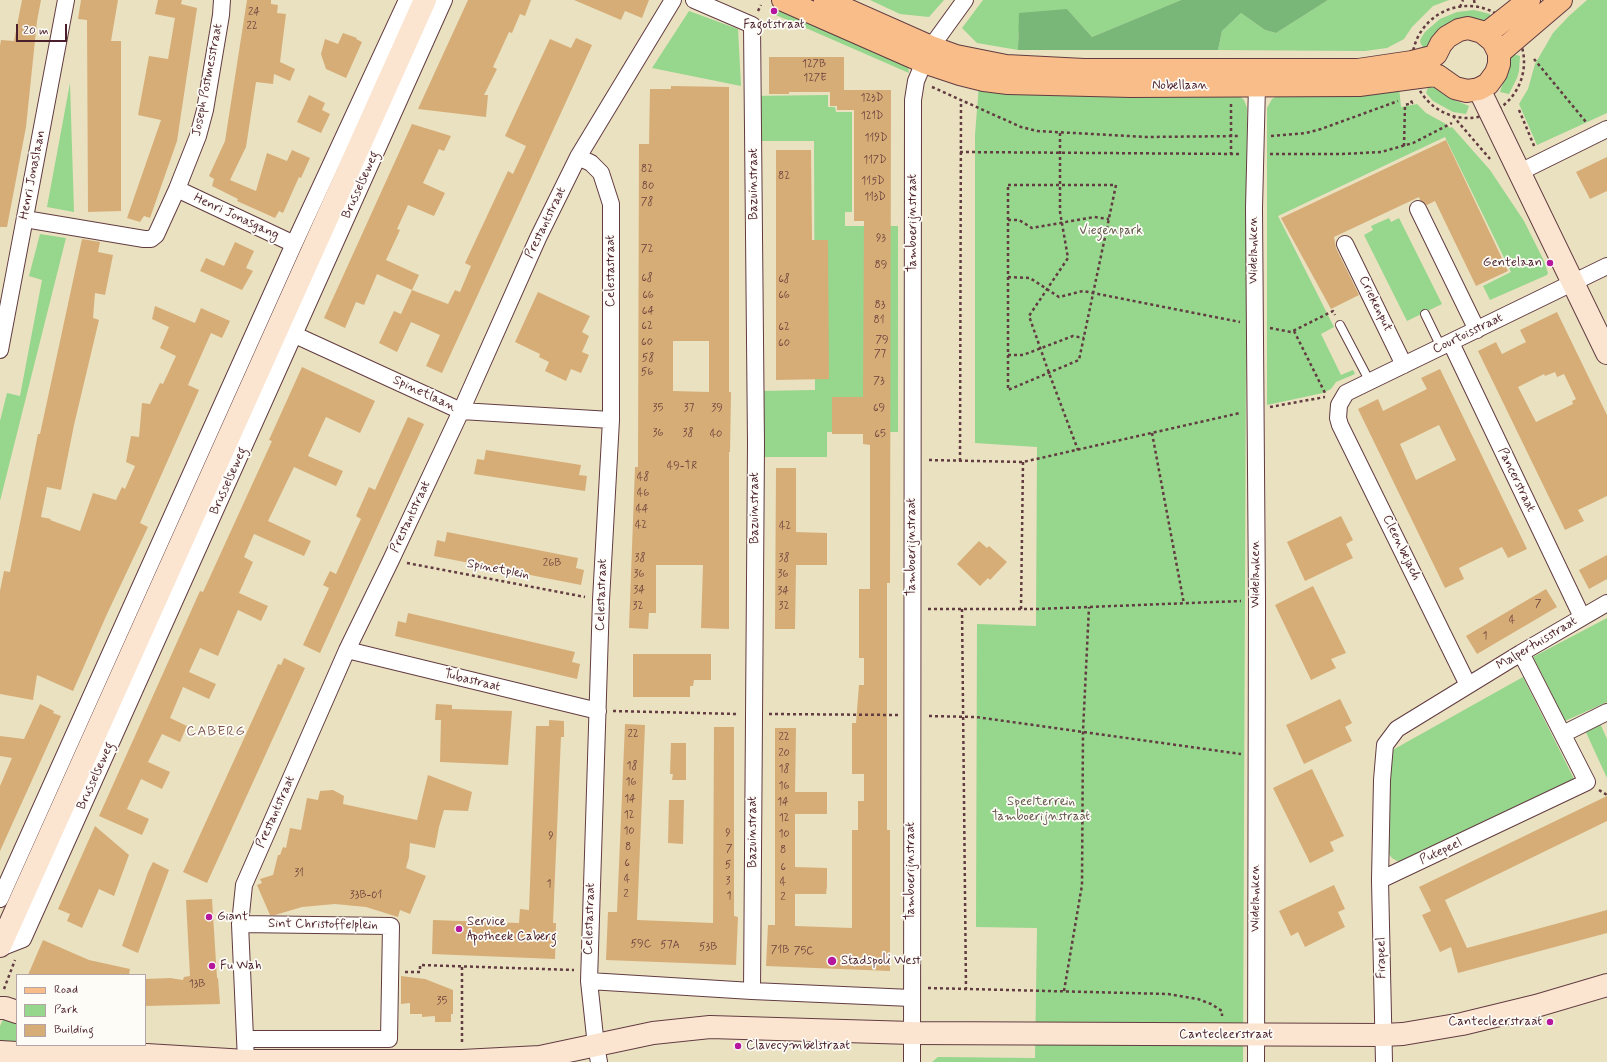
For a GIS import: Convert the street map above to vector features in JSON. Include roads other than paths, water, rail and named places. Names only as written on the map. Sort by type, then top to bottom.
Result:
[{"type":"main road","points":[[782,0],[928,54]]},
{"type":"main road","points":[[825,0],[928,54]]},
{"type":"main road","points":[[1499,53],[1529,0]]},
{"type":"main road","points":[[1486,34],[1512,29],[1561,0]]},
{"type":"main road","points":[[1468,28],[1486,34],[1496,44],[1499,53],[1499,64],[1491,81],[1473,91],[1461,90],[1450,85],[1436,65],[1444,40],[1454,32],[1468,28]]},
{"type":"main road","name":"Nobellaan","points":[[928,54],[956,56],[986,63],[1038,68],[1358,70],[1414,81]]},
{"type":"main road","name":"Nobellaan","points":[[928,54],[966,75],[1008,83],[1131,86],[1359,86],[1414,81],[1434,74],[1436,65]]},
{"type":"street","name":"Henri Jonaslaan","points":[[0,350],[66,0]]},
{"type":"street","name":"Joseph Postmesstraat","points":[[25,219],[144,239],[151,238],[156,235],[177,190],[198,136],[205,110],[221,15],[222,0]]},
{"type":"street","points":[[0,899],[294,244],[407,0]]},
{"type":"street","name":"Brusselseweg","points":[[0,947],[425,0]]},
{"type":"street","name":"Brusselseweg","points":[[0,947],[23,939],[444,0]]},
{"type":"street","name":"Prestantstraat","points":[[246,1061],[240,924],[244,885],[347,650],[461,411],[538,238],[578,157],[673,0]]},
{"type":"street","name":"Bazuinstraat","points":[[694,0],[755,18],[756,444],[752,991]]},
{"type":"street","name":"Tamboerijnstraat","points":[[912,1062],[913,100],[914,88],[928,54],[966,0]]},
{"type":"street","name":"Widelanken","points":[[1256,1062],[1257,600],[1254,208],[1257,85]]},
{"type":"street","points":[[1479,89],[1607,353]]},
{"type":"street","points":[[1520,172],[1602,132]]},
{"type":"street","name":"Celestastraat","points":[[578,157],[591,163],[601,173],[611,204],[611,420],[601,600],[589,976],[598,1054]]},
{"type":"street","name":"Henri Jonasgang","points":[[177,190],[294,244]]},
{"type":"street","points":[[1418,209],[1477,330]]},
{"type":"street","name":"Criekenput","points":[[1345,244],[1404,365]]},
{"type":"street","name":"Courtoisstraat","points":[[1338,410],[1341,399],[1346,393],[1607,266]]},
{"type":"street","name":"Spinetlaan","points":[[295,335],[461,411],[611,420]]},
{"type":"street","name":"Pancerstraat","points":[[1446,345],[1582,617]]},
{"type":"street","name":"Cleenbejach","points":[[1338,410],[1340,425],[1468,685]]},
{"type":"street","name":"Malpertuisstraat","points":[[1468,685],[1607,603]]},
{"type":"street","name":"Tubastraat","points":[[347,650],[598,711]]},
{"type":"street","name":"Putepeel","points":[[1380,880],[1587,782],[1521,653]]},
{"type":"street","points":[[1380,880],[1382,780],[1385,745],[1397,729],[1468,685]]},
{"type":"street","points":[[1563,734],[1607,712]]},
{"type":"street","name":"Firapeel","points":[[1380,880],[1384,1062]]},
{"type":"street","name":"Sint Christoffelplein","points":[[240,924],[391,926],[389,1039],[246,1038]]},
{"type":"street","points":[[589,976],[752,991],[911,993]]},
{"type":"street","name":"Cantecleerstraat","points":[[912,1033],[1384,1035],[1410,1033],[1462,1024],[1536,1006],[1607,986]]},
{"type":"street","points":[[0,1008],[16,1012]]},
{"type":"street","points":[[0,1052],[34,1054],[107,1053],[246,1061],[462,1061],[598,1054],[653,1033],[710,1027],[912,1033]]},
{"type":"lane","points":[[1425,314],[1446,345]]},
{"type":"lane","points":[[1340,325],[1370,382]]},
{"type":"place","name":"Fagotstraat","points":[[774,11]]},
{"type":"place","name":"Gentelaan","points":[[1550,263]]},
{"type":"place","name":"Giant","points":[[209,917]]},
{"type":"place","name":"Service Apotheek Caberg","points":[[459,929]]},
{"type":"place","name":"Stadspoli West","points":[[832,961]]},
{"type":"place","name":"Fu Wah","points":[[212,966]]},
{"type":"place","name":"Cantecleerstraat","points":[[1550,1022]]},
{"type":"place","name":"Clavecymbelstraat","points":[[738,1046]]},
{"type":"district","name":"CABERG","points":[[216,732]]},
{"type":"park label","name":"Viegenpark","points":[[1111,231]]},
{"type":"park label","name":"Speelterrein Tamboerijnstraat","points":[[1041,810]]}]
